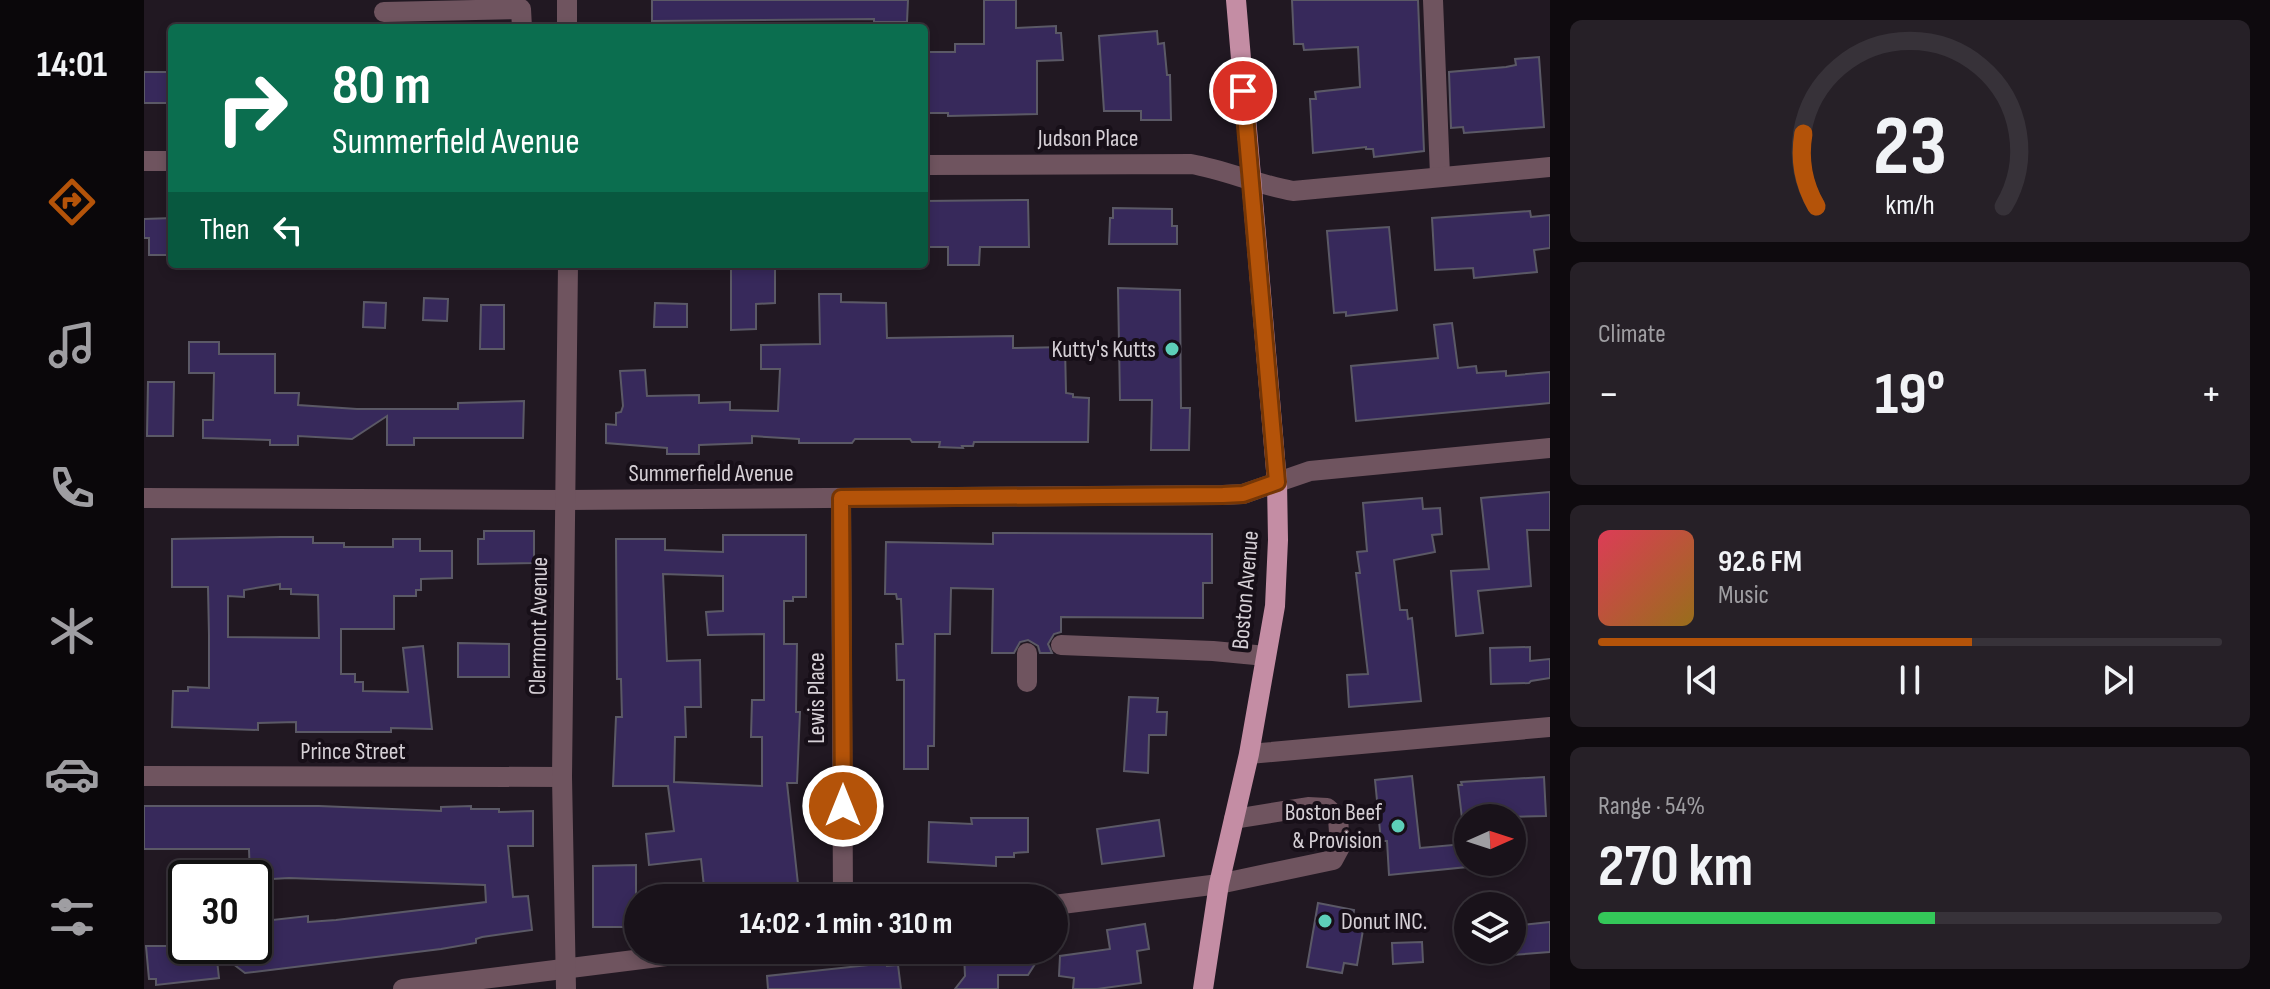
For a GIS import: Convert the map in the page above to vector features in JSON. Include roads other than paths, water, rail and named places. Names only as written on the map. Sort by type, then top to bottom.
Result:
[{"type":"main road","name":"Boston Avenue","points":[[1203,989],[1219,884],[1249,754],[1275,606],[1278,540],[1277,482],[1236,0]]},
{"type":"street","points":[[567,0],[567,24]]},
{"type":"street","points":[[1433,0],[1440,175]]},
{"type":"street","points":[[384,12],[521,9],[522,24]]},
{"type":"street","points":[[144,161],[168,161]]},
{"type":"street","name":"Judson Place","points":[[928,165],[1191,164],[1293,191],[1550,167]]},
{"type":"street","name":"Clermont Avenue","points":[[566,979],[562,777],[568,268]]},
{"type":"street","name":"Summerfield Avenue","points":[[144,498],[567,500],[1223,495],[1243,494],[1310,471],[1550,448]]},
{"type":"street","name":"Lewis Place","points":[[841,498],[843,884]]},
{"type":"street","points":[[1061,645],[1266,656]]},
{"type":"street","points":[[1027,653],[1027,682]]},
{"type":"street","points":[[1249,754],[1550,727]]},
{"type":"street","name":"Prince Street","points":[[144,776],[562,777]]},
{"type":"street","points":[[1068,903],[1219,884],[1333,860],[1340,847],[1338,818],[1327,808],[1308,807],[1234,819]]},
{"type":"street","points":[[403,989],[566,979],[643,964]]},
{"type":"place","name":"Kutty's Kutts","points":[[1172,349]]},
{"type":"place","name":"Boston Beef & Provision","points":[[1398,826]]},
{"type":"place","name":"Donut INC.","points":[[1325,921]]}]
